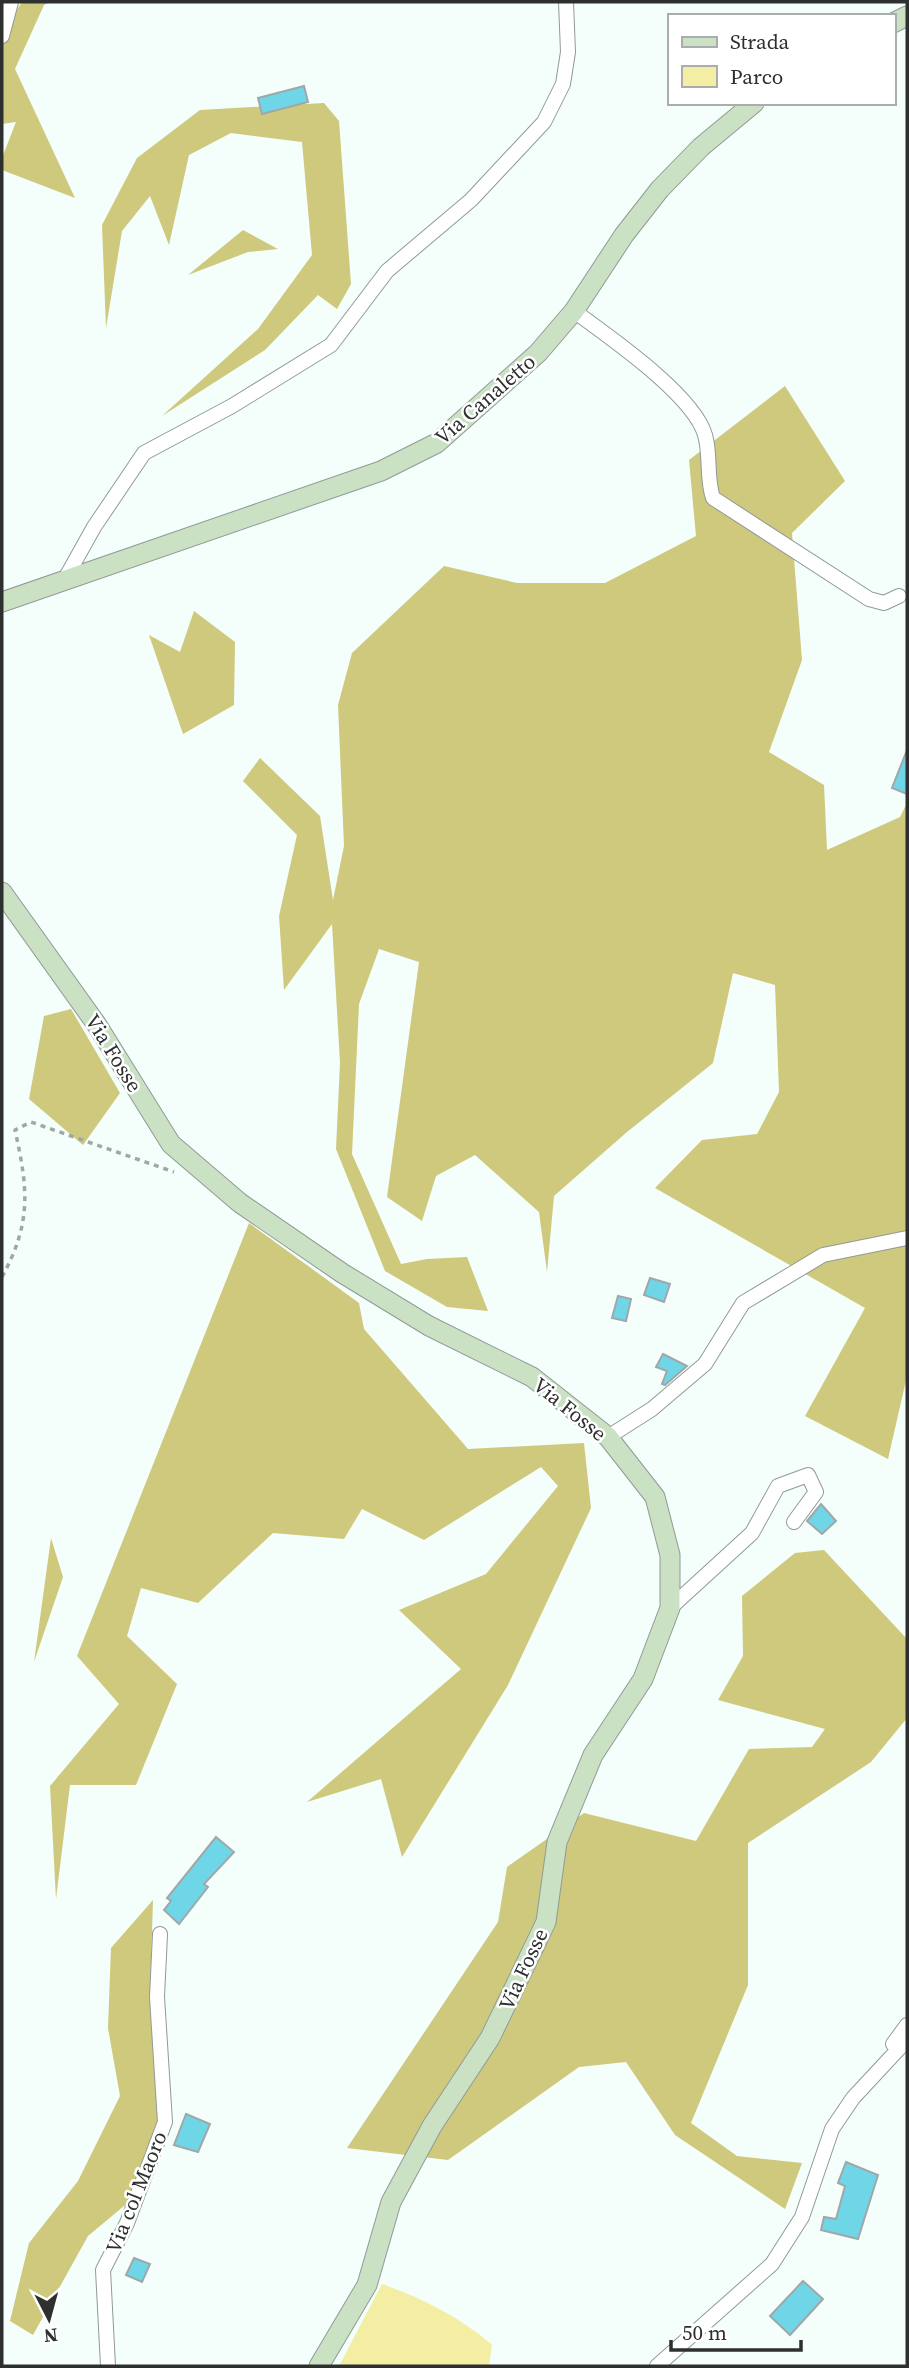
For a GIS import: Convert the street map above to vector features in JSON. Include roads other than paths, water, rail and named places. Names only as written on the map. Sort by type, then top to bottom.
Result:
[{"type":"street","points":[[2,36],[11,2]]},
{"type":"street","points":[[65,579],[94,527],[144,453],[232,406],[331,345],[387,271],[471,200],[537,130],[556,103],[563,84],[568,52],[566,2]]},
{"type":"street","name":"Via Canaletto","points":[[2,602],[416,456],[437,443],[538,352],[574,311],[624,235],[660,189],[701,147],[752,105]]},
{"type":"street","points":[[574,311],[676,392],[700,421],[706,437],[708,484],[713,498],[869,599],[884,603],[899,596]]},
{"type":"street","name":"Via Fosse","points":[[2,892],[97,1025],[171,1144],[240,1202],[342,1273],[429,1326],[532,1377],[608,1437],[655,1497],[670,1555],[670,1608],[643,1678],[593,1755],[557,1842],[546,1922],[491,2038],[432,2126],[391,2202],[367,2286],[320,2366]]},
{"type":"street","points":[[608,1437],[652,1409],[705,1364],[743,1303],[823,1255],[907,1238]]},
{"type":"street","points":[[670,1608],[752,1533],[778,1486],[808,1475],[816,1493],[794,1522]]},
{"type":"street","name":"Via col Maoro","points":[[108,2366],[103,2270],[127,2223],[165,2122],[157,1997],[160,1934]]},
{"type":"street","points":[[657,2366],[772,2264],[802,2217],[832,2129],[907,2025]]},
{"type":"street","points":[[853,2098],[907,2040]]}]
